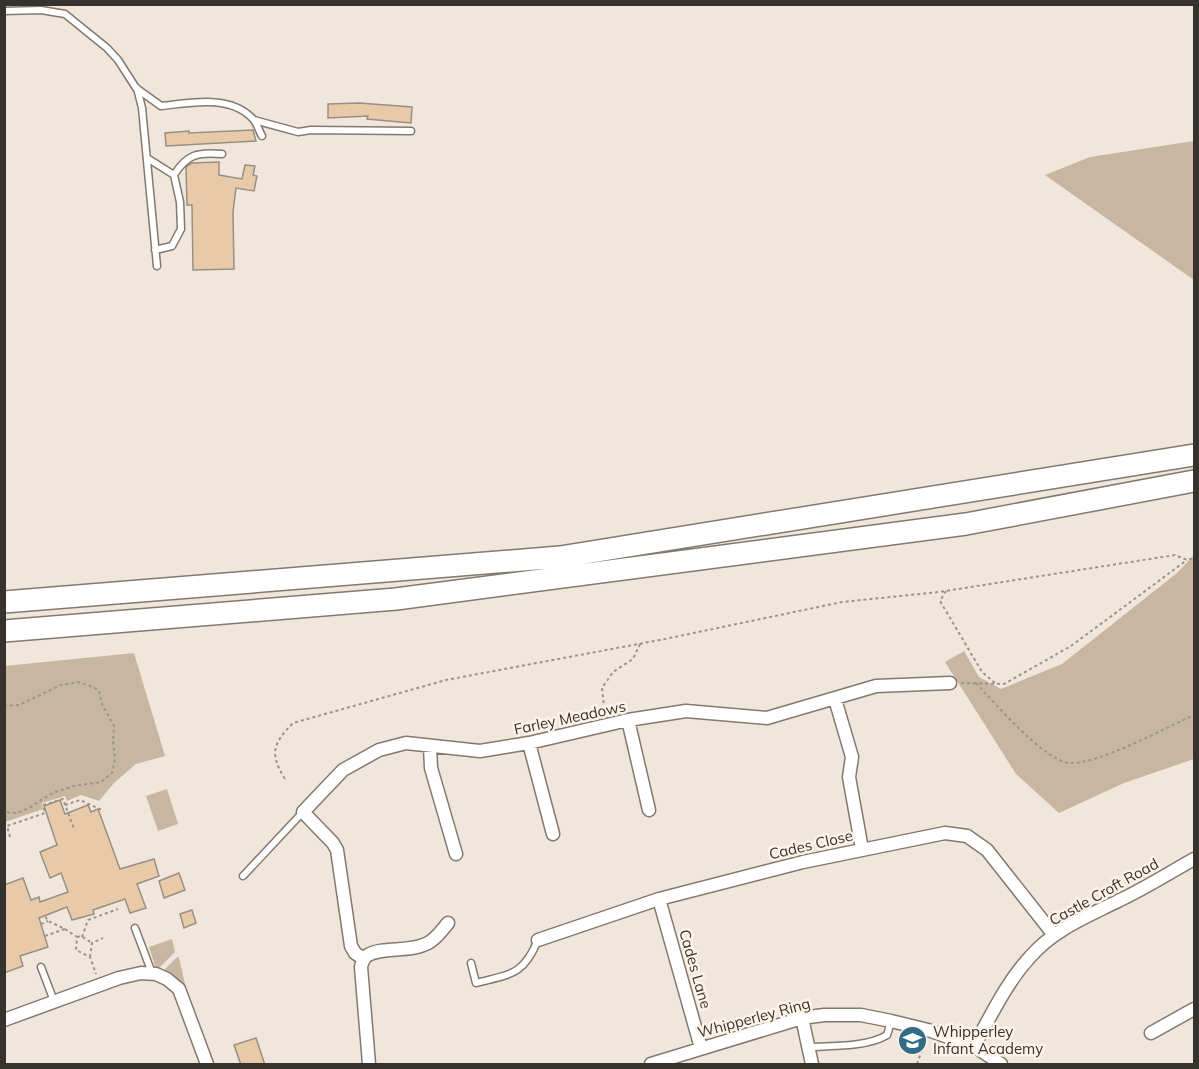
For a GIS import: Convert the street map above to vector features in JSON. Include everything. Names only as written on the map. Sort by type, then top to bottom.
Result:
[{"type":"highway","points":[[4,602],[560,556],[1194,455]]},
{"type":"highway","points":[[4,631],[408,598],[966,524],[1194,481]]},
{"type":"street","name":"Farley Meadows","points":[[303,813],[343,770],[379,750],[406,743],[480,751],[529,743],[628,720],[686,711],[767,718],[876,686],[950,684]]},
{"type":"street","points":[[835,699],[852,757],[849,777],[862,849]]},
{"type":"street","points":[[628,720],[649,810]]},
{"type":"street","points":[[529,743],[553,834]]},
{"type":"street","points":[[429,746],[431,768],[456,854]]},
{"type":"street","points":[[303,813],[337,850],[351,945],[355,953],[364,959]]},
{"type":"street","name":"Cades Close","points":[[538,940],[659,899],[803,861],[945,833],[968,836],[987,850],[1054,935]]},
{"type":"street","name":"Castle Croft Road","points":[[974,1046],[1008,986],[1030,956],[1054,935],[1079,919],[1120,900],[1194,859]]},
{"type":"street","name":"Cades Lane","points":[[659,899],[701,1048]]},
{"type":"street","points":[[369,1065],[361,967],[364,959],[370,954],[413,948],[428,943],[438,936],[448,923]]},
{"type":"street","points":[[4,1020],[130,975],[152,974],[167,979],[179,989],[207,1065]]},
{"type":"street","points":[[1151,1033],[1194,1008]]},
{"type":"street","name":"Whipperley Ring","points":[[651,1065],[802,1018],[824,1015],[861,1015],[929,1031],[974,1046],[1001,1065]]},
{"type":"street","points":[[802,1018],[812,1065]]},
{"type":"lane","points":[[4,11],[41,10],[66,14],[107,48],[118,60],[136,88],[142,108],[157,266]]},
{"type":"lane","points":[[136,88],[161,106],[210,101],[237,107],[254,120],[298,132],[311,130],[411,131]]},
{"type":"lane","points":[[254,120],[262,136]]},
{"type":"lane","points":[[155,250],[172,246],[181,229],[180,202],[174,175],[181,163],[189,156],[222,154]]},
{"type":"lane","points":[[147,158],[174,175]]},
{"type":"lane","name":"Farley Meadows","points":[[243,876],[303,813]]},
{"type":"lane","points":[[135,928],[152,974]]},
{"type":"lane","points":[[471,963],[476,983],[511,974],[523,966],[538,940]]},
{"type":"lane","points":[[41,967],[54,1002]]},
{"type":"lane","points":[[809,1047],[882,1039],[887,1035],[891,1021]]},
{"type":"path","points":[[285,779],[276,764],[275,753],[278,738],[293,723],[446,680],[640,644],[842,602],[947,590],[1175,555],[1187,560]]},
{"type":"path","points":[[950,684],[1004,684],[1071,646],[1187,560],[1194,558]]},
{"type":"path","points":[[947,590],[940,601],[982,672],[995,683]]},
{"type":"path","points":[[606,725],[602,688],[613,672],[633,659],[640,644]]},
{"type":"path","points":[[4,706],[19,705],[61,685],[78,682],[93,687],[99,691],[102,704],[114,726],[115,765],[107,777],[95,784],[75,786],[56,792],[17,813],[4,812]]},
{"type":"path","points":[[976,683],[1013,723],[1052,756],[1069,764],[1098,759],[1194,715]]},
{"type":"path","points":[[10,837],[7,826],[45,813],[43,805],[63,799],[74,829]]},
{"type":"path","points":[[65,805],[80,800],[104,811]]},
{"type":"path","points":[[23,811],[26,819]]},
{"type":"path","points":[[82,937],[88,920],[118,909]]},
{"type":"path","points":[[45,916],[48,921],[92,943]]},
{"type":"path","points":[[41,924],[48,921]]},
{"type":"path","points":[[45,936],[65,929]]},
{"type":"path","points":[[77,937],[76,950],[90,957]]},
{"type":"path","points":[[92,943],[104,938]]},
{"type":"path","points":[[92,943],[90,957],[100,985]]},
{"type":"path","points":[[917,1065],[929,1031]]},
{"type":"shaded area","points":[[1194,141],[1194,280],[1045,175],[1090,157]]},
{"type":"shaded area","points":[[1194,555],[1194,759],[1124,783],[1059,813],[1016,774],[945,662],[964,651],[979,677],[1001,689],[1062,664],[1177,573]]},
{"type":"shaded area","points":[[134,653],[165,756],[136,764],[114,783],[99,801],[81,795],[67,801],[65,796],[42,803],[43,809],[5,822],[5,666]]},
{"type":"shaded area","points":[[167,789],[178,824],[158,831],[146,796]]},
{"type":"shaded area","points":[[172,939],[175,952],[159,968],[155,966],[149,947]]},
{"type":"shaded area","points":[[177,957],[179,958],[186,988],[164,970]]},
{"type":"building","points":[[359,103],[412,107],[411,123],[367,119],[368,116],[328,118],[328,104]]},
{"type":"building","points":[[253,130],[256,141],[166,146],[165,133]]},
{"type":"building","points":[[219,162],[219,175],[242,179],[245,165],[255,166],[253,175],[257,176],[254,191],[236,188],[233,212],[234,269],[193,270],[192,205],[187,205],[186,167],[192,163]]},
{"type":"building","points":[[60,800],[65,814],[88,805],[91,812],[98,809],[120,869],[154,859],[159,876],[137,884],[146,908],[130,913],[125,899],[93,910],[94,914],[72,920],[67,907],[39,918],[48,947],[20,956],[23,966],[4,973],[4,885],[23,878],[31,900],[39,897],[40,902],[68,892],[61,873],[50,878],[40,852],[57,845],[44,806]]},
{"type":"building","points":[[179,873],[185,890],[164,898],[159,881]]},
{"type":"building","points":[[192,910],[196,923],[184,928],[180,914]]},
{"type":"building","points":[[256,1038],[265,1065],[241,1065],[234,1045]]},
{"type":"place","name":"Whipperley Infant Academy","points":[[912,1041]]}]
